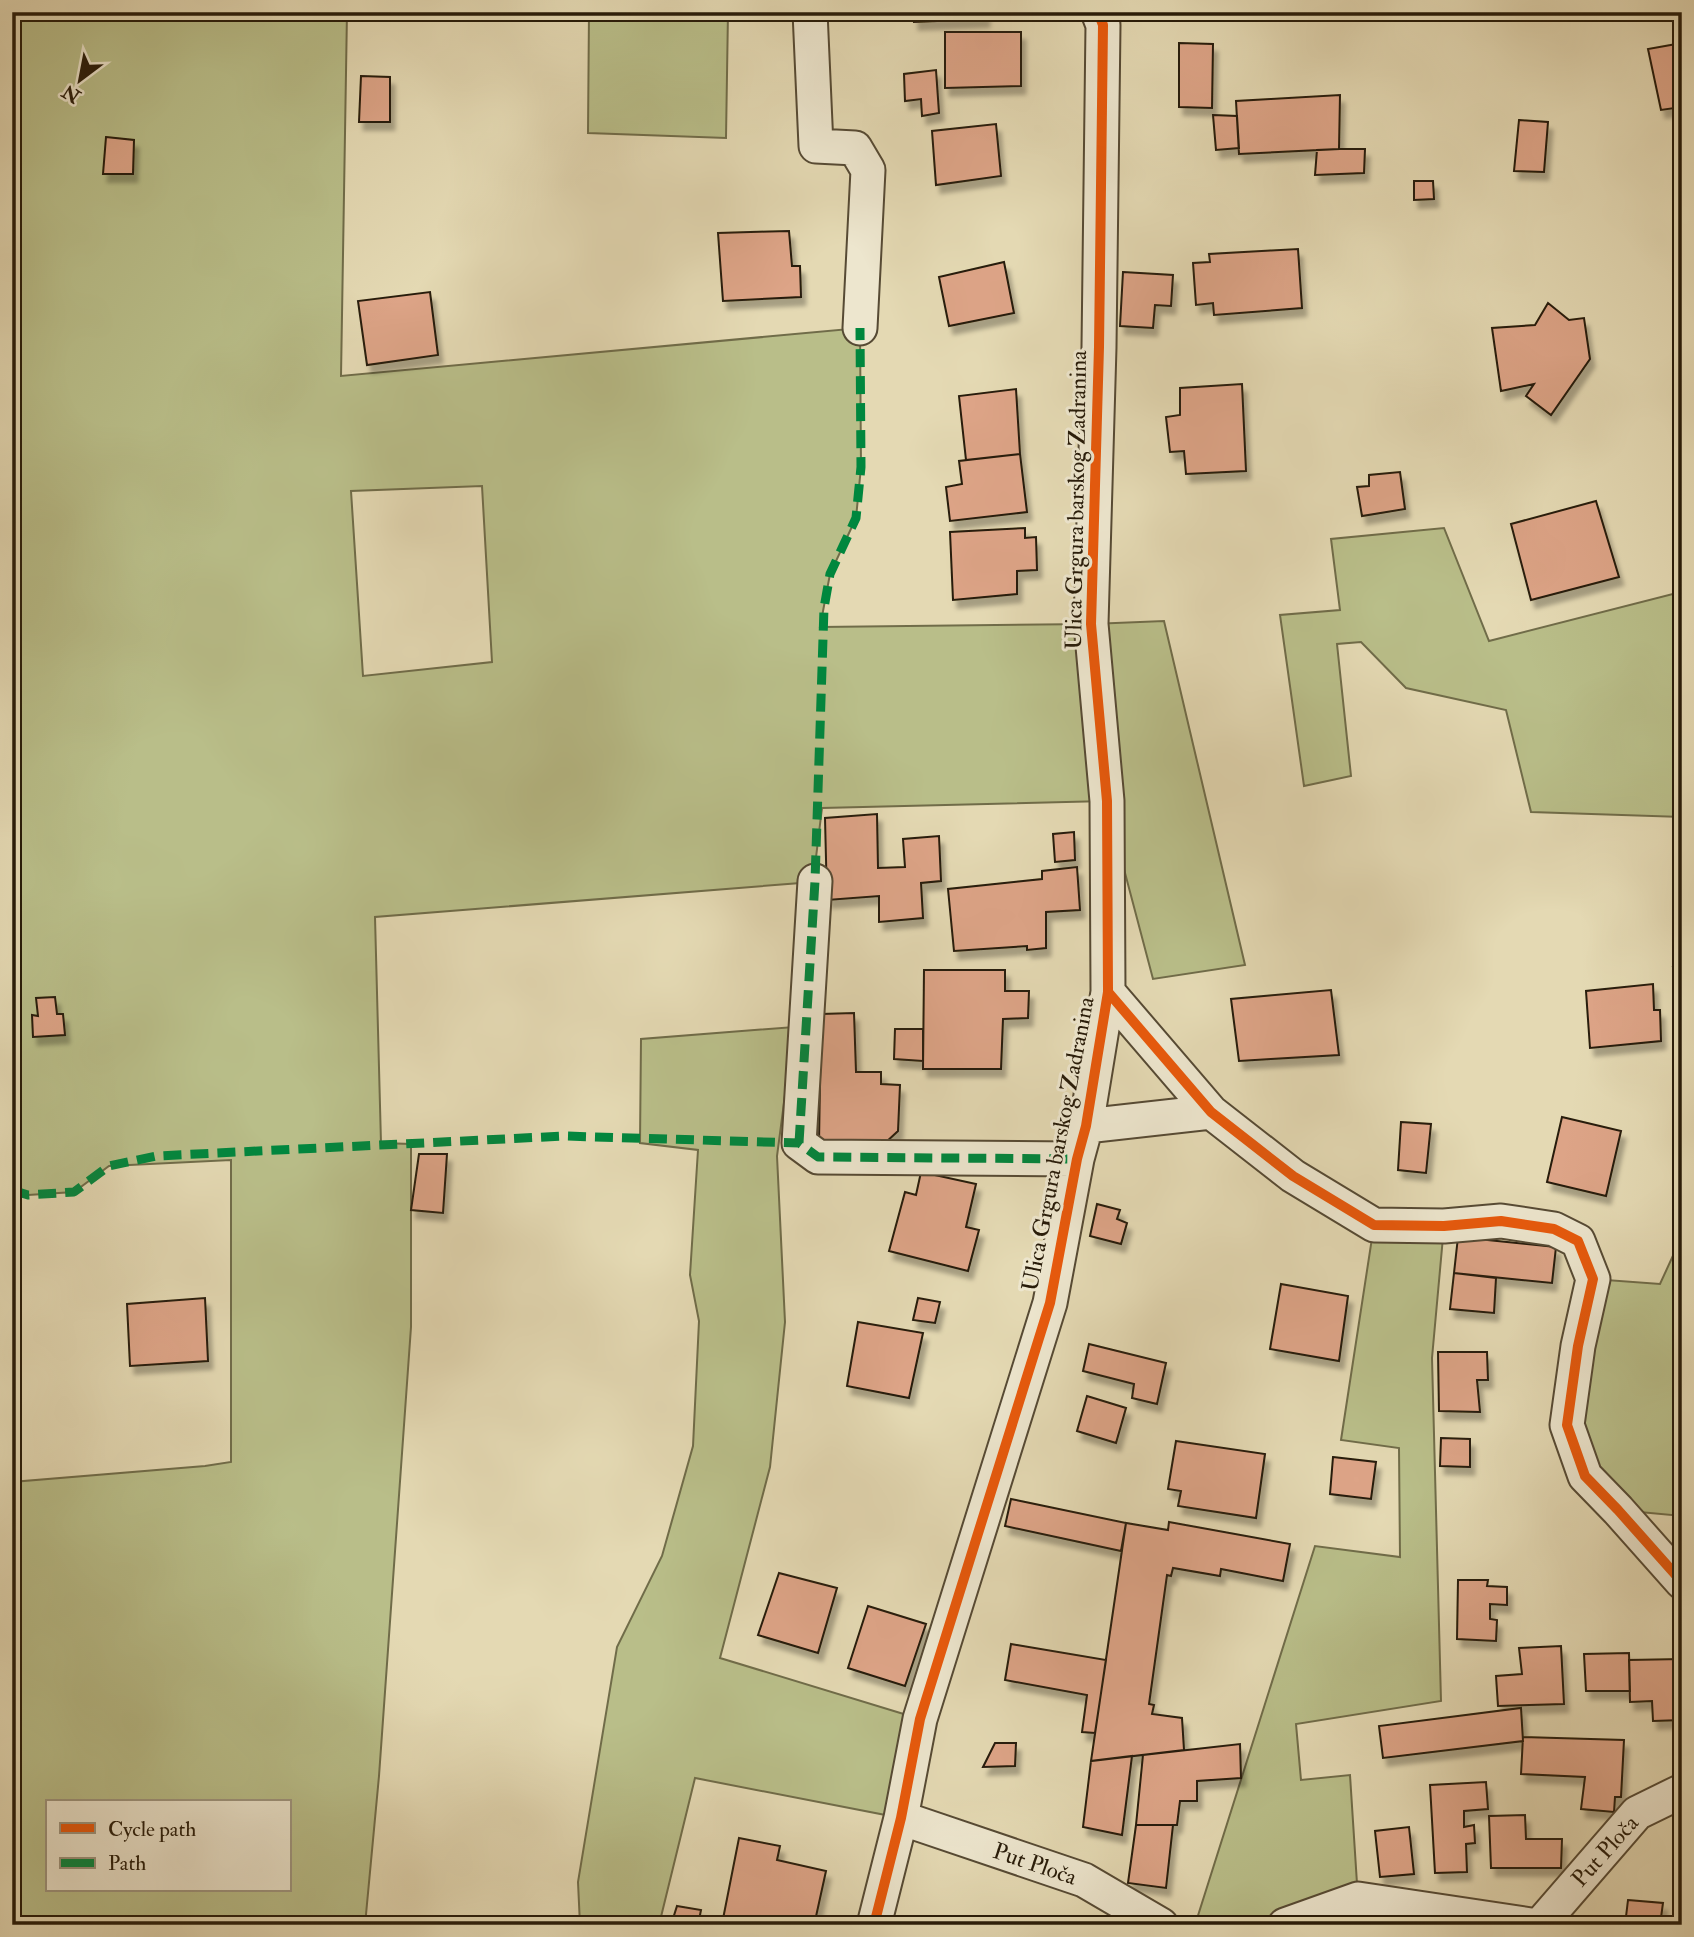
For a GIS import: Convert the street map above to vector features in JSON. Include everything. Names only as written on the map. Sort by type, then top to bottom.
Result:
[{"type":"street","points":[[810,12],[816,146],[855,148],[867,170],[860,328]]},
{"type":"street","name":"Ulica Grgura barskog Zadranina","points":[[874,1925],[901,1818],[920,1719],[1050,1303],[1077,1159],[1086,1126],[1108,992],[1107,801],[1091,624],[1099,347],[1103,25],[1098,12]]},
{"type":"street","points":[[816,881],[799,1143],[818,1157],[1077,1159]]},
{"type":"street","points":[[1108,992],[1211,1112],[1293,1176],[1374,1225],[1444,1226],[1502,1222],[1554,1229],[1578,1241],[1593,1279],[1577,1346],[1567,1425],[1585,1476],[1682,1582]]},
{"type":"street","points":[[1086,1126],[1211,1112]]},
{"type":"street","name":"Put Ploča","points":[[1540,1925],[1637,1813],[1682,1791]]},
{"type":"street","name":"Put Ploča","points":[[901,1818],[1084,1880],[1161,1925]]},
{"type":"street","points":[[1285,1925],[1358,1899],[1531,1925]]},
{"type":"green space","points":[[12,12],[347,12],[341,376],[860,328],[861,467],[856,518],[830,574],[820,627],[1164,621],[1245,965],[1153,979],[1106,801],[822,808],[813,882],[375,917],[381,1143],[411,1144],[411,1327],[379,1776],[365,1925],[12,1925],[12,1482],[231,1462],[231,1160],[109,1166],[74,1192],[28,1195],[12,1190]],"holes":[[[482,486],[492,662],[363,676],[351,491]]]},
{"type":"green space","points":[[589,12],[728,12],[726,138],[588,133]]},
{"type":"green space","points":[[1673,263],[1682,263],[1682,817],[1531,812],[1506,710],[1406,688],[1361,642],[1337,644],[1351,776],[1304,786],[1280,615],[1340,610],[1331,539],[1444,528],[1489,641],[1673,594]]},
{"type":"green space","points":[[794,1027],[777,1156],[785,1322],[770,1467],[720,1658],[920,1719],[901,1818],[695,1778],[659,1925],[580,1925],[578,1882],[617,1647],[662,1556],[693,1446],[699,1321],[690,1275],[698,1150],[640,1143],[641,1039]]},
{"type":"green space","points":[[1374,1225],[1444,1226],[1432,1358],[1441,1701],[1296,1724],[1301,1780],[1350,1775],[1358,1899],[1362,1911],[1289,1925],[1195,1925],[1315,1546],[1400,1557],[1399,1448],[1341,1440]]},
{"type":"green space","points":[[1682,1236],[1682,1516],[1618,1510],[1585,1476],[1578,1346],[1593,1279],[1660,1284]]},
{"type":"building","points":[[914,12],[985,12],[985,19],[914,22]]},
{"type":"building","points":[[945,32],[1021,32],[1021,86],[945,88]]},
{"type":"building","points":[[1179,43],[1213,44],[1212,108],[1179,107]]},
{"type":"building","points":[[1682,43],[1682,107],[1661,110],[1648,49]]},
{"type":"building","points":[[936,70],[939,113],[922,116],[921,99],[905,101],[904,74]]},
{"type":"building","points":[[361,76],[390,77],[390,122],[359,122]]},
{"type":"building","points":[[1340,95],[1339,149],[1239,154],[1236,101]]},
{"type":"building","points":[[1213,115],[1237,116],[1239,148],[1216,150]]},
{"type":"building","points":[[1519,120],[1548,122],[1544,172],[1514,171]]},
{"type":"building","points":[[996,124],[1001,176],[936,185],[932,131]]},
{"type":"building","points":[[106,137],[134,140],[133,174],[103,174]]},
{"type":"building","points":[[1365,149],[1364,173],[1315,175],[1317,150]]},
{"type":"building","points":[[1414,181],[1433,181],[1434,199],[1414,200]]},
{"type":"building","points":[[789,231],[792,266],[800,266],[801,297],[723,301],[718,233]]},
{"type":"building","points":[[1298,249],[1302,308],[1214,315],[1213,303],[1196,305],[1193,263],[1210,262],[1209,254]]},
{"type":"building","points":[[1004,262],[1014,313],[949,326],[939,277]]},
{"type":"building","points":[[1123,272],[1173,275],[1171,306],[1155,305],[1153,328],[1120,326]]},
{"type":"building","points":[[430,292],[438,355],[367,365],[358,301]]},
{"type":"building","points":[[1548,303],[1569,320],[1584,318],[1590,359],[1551,415],[1526,396],[1534,384],[1501,391],[1492,328],[1535,325]]},
{"type":"building","points":[[1242,384],[1246,471],[1186,474],[1184,451],[1170,452],[1166,417],[1180,415],[1180,388]]},
{"type":"building","points":[[1016,389],[1020,454],[966,460],[959,396]]},
{"type":"building","points":[[1020,454],[1027,512],[950,521],[946,487],[962,484],[959,461]]},
{"type":"building","points":[[1400,472],[1405,509],[1362,516],[1357,487],[1369,486],[1369,475]]},
{"type":"building","points":[[1596,501],[1619,577],[1531,600],[1511,524]]},
{"type":"building","points":[[1025,528],[1025,538],[1036,537],[1037,570],[1017,571],[1017,594],[953,600],[950,532]]},
{"type":"building","points":[[877,814],[878,868],[905,867],[903,839],[939,836],[941,881],[921,883],[923,918],[879,922],[879,896],[827,900],[825,818]]},
{"type":"building","points":[[1074,832],[1075,860],[1055,862],[1053,834]]},
{"type":"building","points":[[1077,867],[1080,910],[1046,912],[1046,948],[1027,950],[1027,946],[954,951],[948,889],[1042,879],[1042,871]]},
{"type":"building","points":[[1682,964],[1682,990],[1673,967]]},
{"type":"building","points":[[924,970],[1005,970],[1005,991],[1029,991],[1028,1018],[1003,1019],[1001,1069],[923,1069]]},
{"type":"building","points":[[1653,984],[1654,1010],[1660,1010],[1661,1041],[1590,1048],[1586,991]]},
{"type":"building","points":[[1331,990],[1339,1055],[1239,1061],[1231,999]]},
{"type":"building","points":[[55,997],[57,1014],[63,1014],[65,1035],[33,1037],[32,1015],[38,1016],[36,998]]},
{"type":"building","points":[[854,1013],[856,1072],[881,1072],[881,1084],[900,1085],[898,1131],[884,1144],[819,1144],[821,1014]]},
{"type":"building","points":[[895,1029],[923,1029],[923,1061],[894,1059]]},
{"type":"building","points":[[1562,1117],[1621,1131],[1606,1196],[1547,1182]]},
{"type":"building","points":[[1401,1122],[1431,1124],[1426,1173],[1398,1170]]},
{"type":"building","points":[[419,1154],[447,1154],[443,1213],[411,1210]]},
{"type":"building","points":[[921,1172],[976,1184],[966,1227],[979,1230],[968,1271],[889,1251],[905,1192],[916,1195]]},
{"type":"building","points":[[1097,1204],[1120,1210],[1117,1219],[1127,1223],[1121,1244],[1090,1236]]},
{"type":"building","points":[[1458,1237],[1556,1247],[1552,1283],[1454,1273]]},
{"type":"building","points":[[1454,1273],[1496,1278],[1494,1313],[1450,1309]]},
{"type":"building","points":[[1281,1284],[1348,1296],[1339,1361],[1270,1349]]},
{"type":"building","points":[[205,1298],[208,1361],[130,1366],[127,1304]]},
{"type":"building","points":[[918,1298],[940,1302],[935,1323],[913,1320]]},
{"type":"building","points":[[858,1322],[923,1333],[909,1398],[847,1386]]},
{"type":"building","points":[[1089,1344],[1166,1363],[1157,1404],[1132,1398],[1134,1384],[1083,1371]]},
{"type":"building","points":[[1438,1352],[1487,1352],[1488,1380],[1477,1380],[1480,1412],[1439,1411]]},
{"type":"building","points":[[1087,1396],[1126,1408],[1116,1443],[1077,1431]]},
{"type":"building","points":[[1441,1438],[1470,1439],[1470,1467],[1440,1466]]},
{"type":"building","points":[[1176,1441],[1265,1454],[1256,1518],[1178,1506],[1181,1491],[1168,1489]]},
{"type":"building","points":[[1333,1457],[1376,1462],[1371,1499],[1330,1494]]},
{"type":"building","points":[[1011,1499],[1126,1523],[1121,1551],[1005,1526]]},
{"type":"building","points":[[1169,1522],[1290,1544],[1283,1581],[1221,1569],[1220,1576],[1173,1568],[1171,1576],[1167,1575],[1149,1704],[1154,1705],[1152,1714],[1182,1718],[1184,1750],[1091,1761],[1126,1523],[1168,1530]]},
{"type":"building","points":[[779,1573],[837,1588],[818,1653],[758,1635]]},
{"type":"building","points":[[1458,1580],[1488,1580],[1487,1586],[1507,1587],[1507,1605],[1490,1604],[1490,1619],[1497,1620],[1496,1641],[1457,1639]]},
{"type":"building","points":[[868,1606],[926,1624],[905,1686],[848,1668]]},
{"type":"building","points":[[1011,1644],[1106,1660],[1095,1733],[1082,1732],[1087,1695],[1005,1680]]},
{"type":"building","points":[[1561,1646],[1564,1704],[1498,1706],[1496,1676],[1522,1674],[1519,1648]]},
{"type":"building","points":[[1629,1653],[1630,1691],[1586,1691],[1584,1654]]},
{"type":"building","points":[[1682,1659],[1682,1720],[1653,1721],[1652,1701],[1630,1702],[1629,1660]]},
{"type":"building","points":[[1521,1708],[1523,1741],[1383,1758],[1379,1726]]},
{"type":"building","points":[[1523,1737],[1624,1740],[1621,1797],[1615,1797],[1614,1812],[1581,1809],[1585,1777],[1521,1774]]},
{"type":"building","points":[[995,1743],[1016,1743],[1015,1766],[983,1767]]},
{"type":"building","points":[[1240,1744],[1241,1778],[1197,1781],[1197,1801],[1180,1801],[1177,1825],[1136,1825],[1143,1755]]},
{"type":"building","points":[[1132,1756],[1122,1835],[1083,1827],[1091,1761]]},
{"type":"building","points":[[1486,1782],[1488,1809],[1464,1811],[1464,1827],[1474,1825],[1475,1843],[1466,1844],[1467,1872],[1435,1873],[1430,1785]]},
{"type":"building","points":[[1525,1815],[1526,1839],[1562,1839],[1561,1868],[1491,1868],[1489,1816]]},
{"type":"building","points":[[1136,1825],[1173,1825],[1166,1888],[1128,1883]]},
{"type":"building","points":[[1409,1827],[1414,1874],[1380,1877],[1375,1831]]},
{"type":"building","points":[[739,1838],[780,1846],[777,1860],[826,1871],[815,1921],[803,1918],[802,1925],[722,1924]]},
{"type":"building","points":[[1628,1900],[1663,1903],[1660,1925],[1625,1925]]},
{"type":"building","points":[[677,1906],[701,1910],[698,1925],[671,1925]]},
{"type":"marked path","points":[[799,1143],[815,881],[824,608],[830,574],[856,518],[861,467],[860,328]]},
{"type":"marked path","points":[[12,1190],[28,1195],[74,1192],[109,1166],[156,1156],[565,1136],[799,1143],[818,1157],[1077,1159]]},
{"type":"cycle path","points":[[874,1925],[901,1818],[920,1719],[1050,1303],[1077,1159],[1086,1126],[1108,992],[1107,801],[1091,624],[1099,347],[1103,25],[1098,12]]},
{"type":"cycle path","points":[[1108,992],[1211,1112],[1293,1176],[1374,1225],[1444,1226],[1501,1221],[1554,1229],[1578,1241],[1593,1279],[1578,1346],[1567,1425],[1585,1476],[1682,1582]]}]
